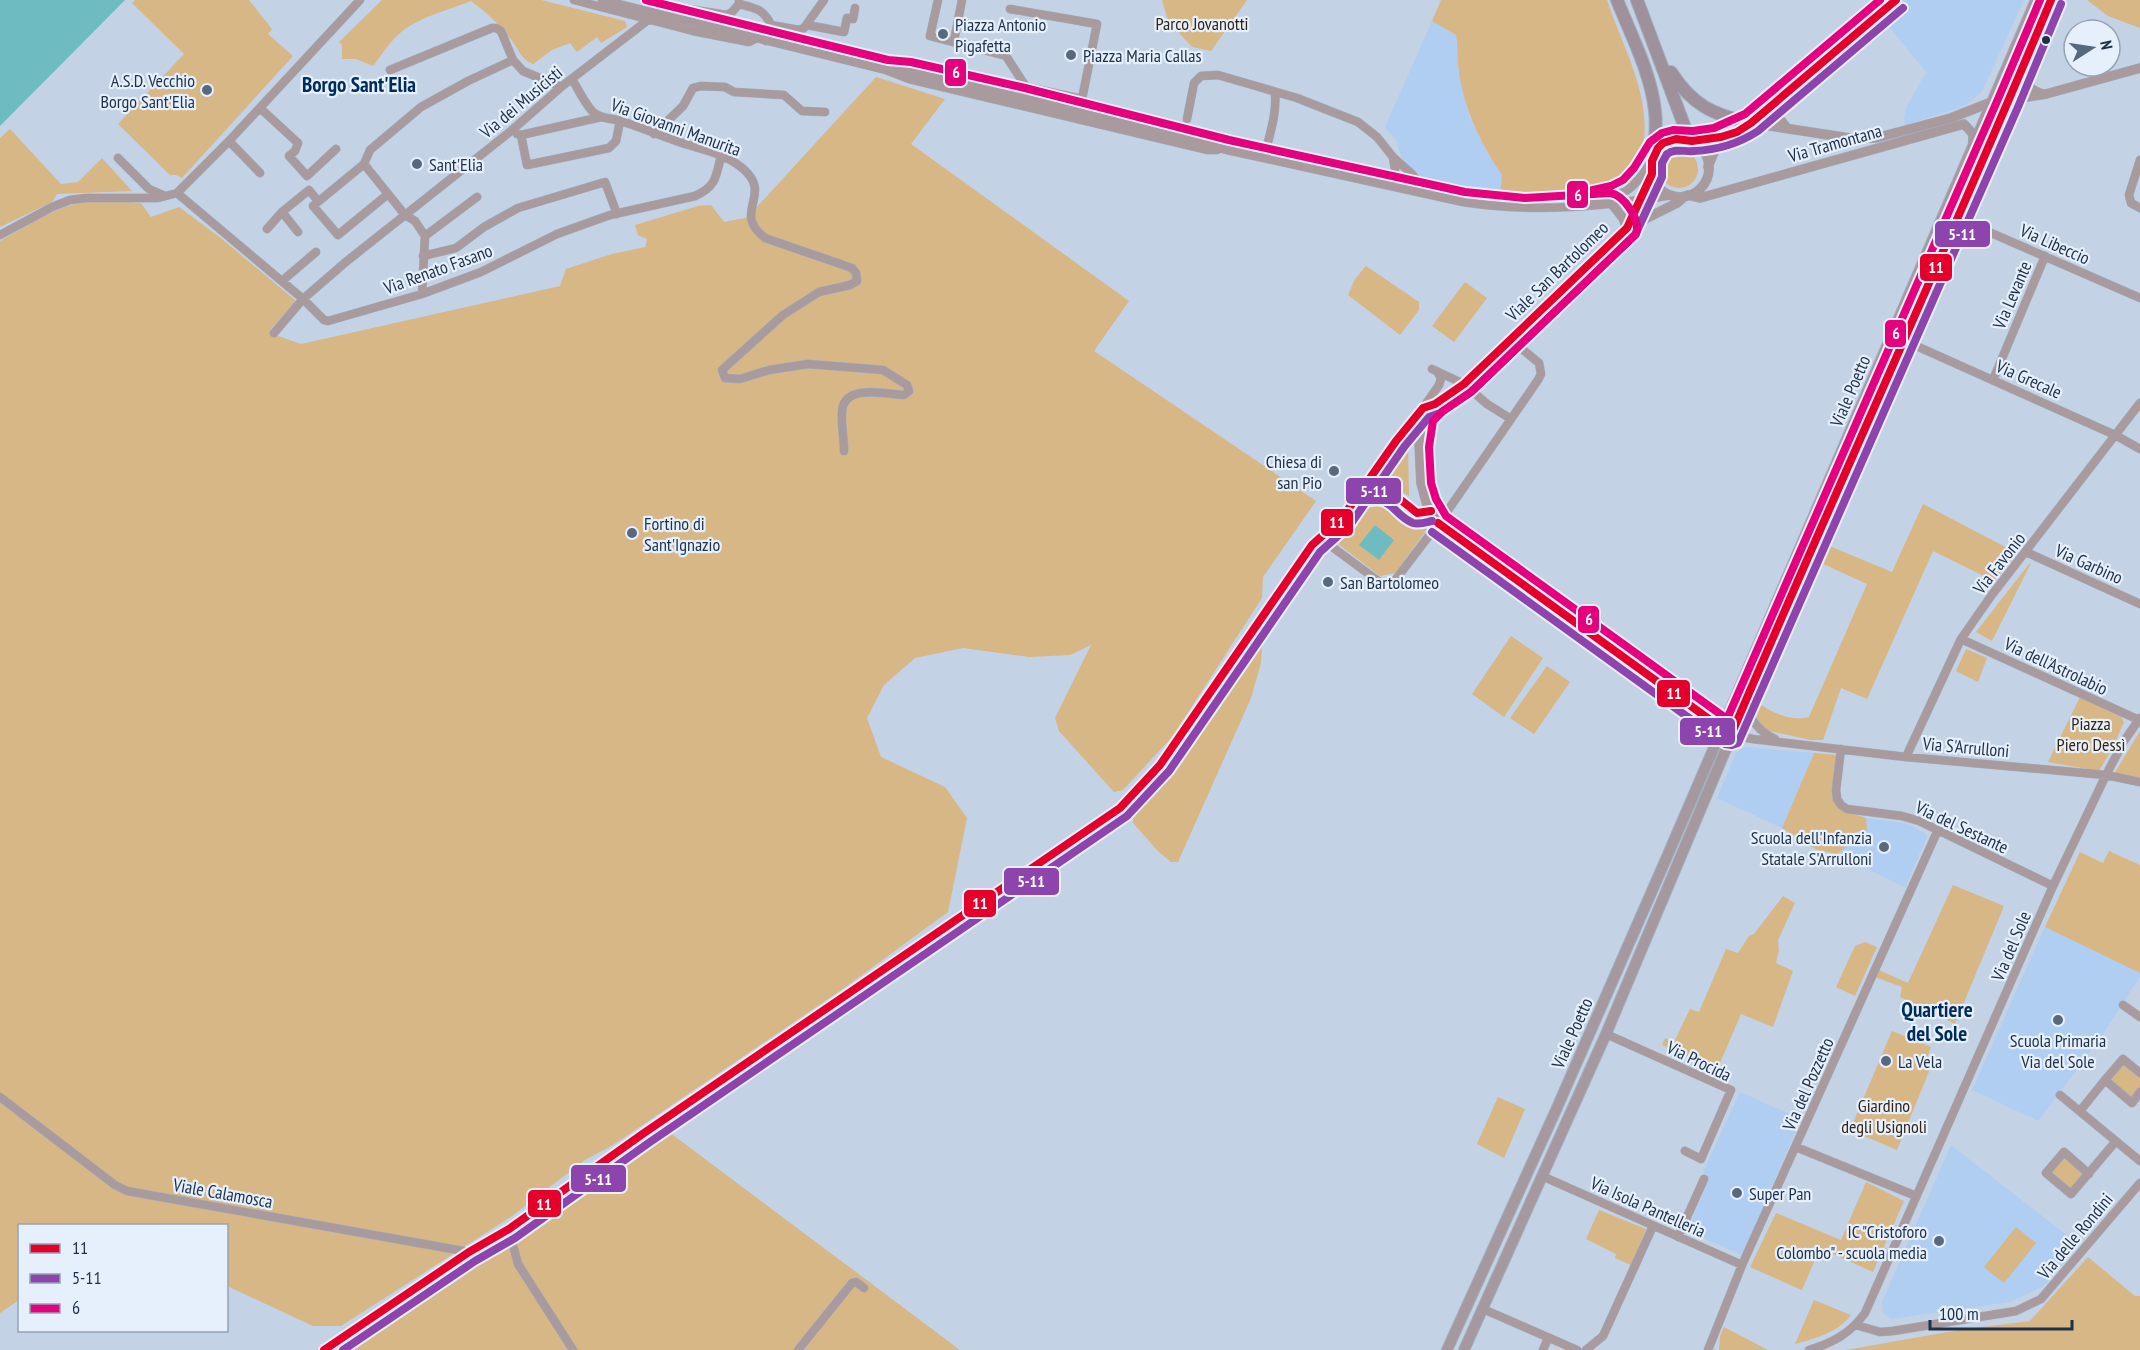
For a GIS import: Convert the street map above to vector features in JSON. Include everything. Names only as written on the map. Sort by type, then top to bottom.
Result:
[{"type":"highway","points":[[1617,0],[1653,95],[1656,113],[1653,157]]},
{"type":"highway","points":[[1637,0],[1691,141]]},
{"type":"highway","points":[[1658,53],[1689,96],[1718,115],[1751,123]]},
{"type":"main road","name":"Viale Poetto","points":[[1447,1350],[1556,1110],[1974,148],[2036,0]]},
{"type":"main road","name":"Viale Poetto","points":[[1464,1350],[1606,1034],[1731,735],[2051,0]]},
{"type":"street","points":[[0,236],[52,207],[70,200],[158,198],[177,193],[229,141],[360,0]]},
{"type":"street","points":[[574,0],[750,36],[886,70],[909,72],[1208,150],[1227,150]]},
{"type":"street","points":[[602,0],[650,16]]},
{"type":"street","points":[[771,25],[799,30],[807,25],[825,0]]},
{"type":"street","points":[[938,0],[930,36],[1006,56],[1026,87],[1082,99]]},
{"type":"street","points":[[954,41],[963,0]]},
{"type":"street","points":[[1022,102],[1079,112],[1227,150],[1498,207],[1562,208],[1686,195],[1703,185],[1716,147],[1751,123],[1896,0]]},
{"type":"street","points":[[675,6],[727,15],[739,2],[761,10],[766,14],[771,25],[766,41]]},
{"type":"street","points":[[807,25],[844,32],[847,18],[853,19],[855,8]]},
{"type":"street","points":[[1010,9],[1097,24],[1079,112]]},
{"type":"street","name":"Via dei Musicisti","points":[[274,333],[303,299],[347,261],[511,131],[561,87],[650,16]]},
{"type":"street","points":[[390,70],[496,28],[501,31],[513,60],[522,71],[561,87]]},
{"type":"street","points":[[388,195],[338,235],[313,206],[364,164],[370,150],[421,107],[513,60]]},
{"type":"street","points":[[2008,103],[2140,68]]},
{"type":"street","points":[[2022,70],[2026,83],[2033,91],[2046,94]]},
{"type":"street","points":[[1187,119],[1194,83],[1201,76],[1218,75],[1297,98],[1363,125],[1412,174],[1427,193]]},
{"type":"street","name":"Via Giovanni Manurita","points":[[572,79],[592,111],[601,117],[620,121],[721,156],[748,173],[754,182],[756,193],[750,213],[753,227],[765,238],[852,268],[857,281],[850,285],[819,292],[783,315],[722,370],[725,378],[730,380],[769,370],[808,364],[872,368],[896,376],[908,385],[908,393],[902,396],[884,392],[854,395],[848,400],[842,409],[844,451]]},
{"type":"street","points":[[654,134],[683,106],[693,88],[700,86],[725,87],[734,92],[784,95],[802,111],[825,112]]},
{"type":"street","points":[[1022,102],[1026,87]]},
{"type":"street","points":[[1264,158],[1272,121],[1277,111],[1275,93]]},
{"type":"street","points":[[1777,101],[1777,116],[1787,128]]},
{"type":"street","name":"Via Tramontana","points":[[1787,128],[1842,137],[1876,138],[1952,118],[1994,101]]},
{"type":"street","points":[[260,108],[298,143],[290,156],[307,176],[336,149]]},
{"type":"street","points":[[511,131],[521,135],[601,117]]},
{"type":"street","points":[[521,135],[527,165],[609,148],[616,141],[620,121]]},
{"type":"street","points":[[1751,123],[1787,128]]},
{"type":"street","name":"Via Tramontana","points":[[1686,195],[1700,198],[1964,124],[1973,134],[1974,148]]},
{"type":"street","points":[[1562,208],[1625,193],[1635,185],[1663,143],[1676,139],[1691,141],[1721,137],[1737,132]]},
{"type":"street","points":[[1842,137],[1846,147],[1844,157]]},
{"type":"street","points":[[229,141],[260,173]]},
{"type":"street","points":[[1691,141],[1702,151],[1708,167]]},
{"type":"street","name":"Via Renato Fasano","points":[[177,193],[303,299],[324,320],[328,321],[422,294],[481,272],[557,234],[617,214],[695,196],[707,191],[714,182],[721,156]]},
{"type":"street","points":[[1391,185],[1395,169],[1393,157]]},
{"type":"street","points":[[1653,157],[1652,174],[1661,188],[1672,195]]},
{"type":"street","points":[[118,158],[149,189],[165,196]]},
{"type":"street","points":[[2140,160],[2129,195],[2131,203],[2140,208]]},
{"type":"street","points":[[364,164],[405,215],[415,221],[425,236],[422,294]]},
{"type":"street","name":"Viale San Bartolomeo","points":[[1627,228],[1652,174]]},
{"type":"street","points":[[423,256],[456,248],[484,227],[518,208],[605,182],[617,214]]},
{"type":"street","points":[[267,229],[282,212],[309,190],[318,201]]},
{"type":"street","name":"Viale San Bartolomeo","points":[[1435,404],[1464,384],[1627,228],[1677,203],[1686,195]]},
{"type":"street","points":[[425,236],[477,197]]},
{"type":"street","points":[[1611,203],[1623,218],[1627,228]]},
{"type":"street","points":[[282,212],[298,232]]},
{"type":"street","name":"Via Libeccio","points":[[1957,219],[2140,298]]},
{"type":"street","points":[[282,281],[316,252]]},
{"type":"street","name":"Via Levante","points":[[1993,380],[2045,256]]},
{"type":"street","points":[[1320,538],[1381,582],[1389,584],[1397,578],[1538,380],[1541,368],[1536,359],[1510,339]]},
{"type":"street","name":"Via Grecale","points":[[1903,340],[2115,435],[2140,449]]},
{"type":"street","points":[[324,1350],[469,1252],[509,1229],[644,1133],[1120,808],[1160,765],[1305,555],[1342,518],[1396,441],[1423,408],[1439,385],[1441,378],[1435,371],[1464,384],[1487,404],[1511,419]]},
{"type":"street","name":"Via Favonio","points":[[1906,757],[1961,639],[1991,596],[2140,403]]},
{"type":"street","points":[[1435,404],[1423,417],[1419,440],[1421,483],[1427,505],[1438,523],[1731,735]]},
{"type":"street","points":[[1423,408],[1435,404]]},
{"type":"street","points":[[1360,493],[1378,487],[1388,491],[1418,513],[1431,511]]},
{"type":"street","name":"Via Garbino","points":[[2026,552],[2140,604]]},
{"type":"street","name":"Via dell'Astrolabio","points":[[1961,639],[2139,719]]},
{"type":"street","name":"Via S'Arrulloni","points":[[1745,704],[1753,722],[1762,732],[1788,743]]},
{"type":"street","name":"Via del Sole","points":[[1856,1325],[1873,1299],[2053,886],[2106,775],[2139,719]]},
{"type":"street","name":"Via S'Arrulloni","points":[[1731,735],[1906,757],[2106,775],[2140,782]]},
{"type":"street","name":"Via del Sestante","points":[[1841,749],[1836,790],[1837,799],[1847,809],[1902,816],[1919,821],[1937,832],[2053,886]]},
{"type":"street","name":"Via del Pozzetto","points":[[1708,1350],[1742,1265],[1937,832]]},
{"type":"street","points":[[2123,1005],[2140,1017]]},
{"type":"street","name":"Via Procida","points":[[1606,1034],[1731,1090],[1701,1159],[1685,1151]]},
{"type":"street","points":[[2080,1111],[2123,1059],[2140,1073]]},
{"type":"street","points":[[2105,1080],[2132,1102],[2140,1092]]},
{"type":"street","points":[[2060,1095],[2140,1161]]},
{"type":"street","name":"Viale Calamosca","points":[[0,1097],[108,1180],[127,1191],[469,1252]]},
{"type":"street","points":[[2089,1174],[2064,1152],[2046,1173],[2071,1194],[2089,1174],[2116,1141]]},
{"type":"street","points":[[1796,1147],[1916,1196]]},
{"type":"street","name":"Via Isola Pantelleria","points":[[1542,1176],[1742,1265]]},
{"type":"street","points":[[1678,1237],[1704,1179]]},
{"type":"street","name":"Via delle Rondini","points":[[1856,1325],[1880,1332],[2005,1313],[2030,1305],[2041,1299],[2140,1183]]},
{"type":"street","points":[[1586,1350],[1604,1336],[1653,1226]]},
{"type":"street","points":[[509,1229],[518,1264],[573,1350]]},
{"type":"street","points":[[798,1350],[852,1284],[856,1282],[864,1288]]},
{"type":"street","points":[[1483,1309],[1577,1350]]},
{"type":"street","points":[[1809,1350],[1838,1339],[1856,1325]]},
{"type":"street","points":[[1543,1350],[1548,1338]]},
{"type":"shaded area","points":[[0,0],[125,0],[0,126]]},
{"type":"shaded area","points":[[1906,0],[2024,0],[1982,91],[1961,107],[1905,125],[1906,108],[1926,72],[1883,19]]},
{"type":"shaded area","points":[[1432,21],[1456,35],[1458,63],[1469,116],[1488,155],[1503,175],[1501,188],[1491,193],[1428,182],[1408,165],[1401,156],[1397,141],[1385,127]]},
{"type":"shaded area","points":[[1375,525],[1394,540],[1379,560],[1359,545]]},
{"type":"shaded area","points":[[1745,747],[1814,753],[1782,828],[1717,798],[1736,753]]},
{"type":"shaded area","name":"Scuola dell'Infanzia Statale S'Arrulloni","points":[[1866,818],[1905,823],[1925,833],[1927,837],[1905,887],[1837,854],[1855,840],[1858,831],[1867,830]]},
{"type":"shaded area","name":"Scuola Primaria Via del Sole","points":[[2045,927],[2140,973],[2140,976],[2100,1039],[2038,1121],[1972,1090]]},
{"type":"shaded area","points":[[1740,1092],[1801,1119],[1742,1255],[1690,1232],[1690,1225],[1709,1179],[1703,1172]]},
{"type":"shaded area","points":[[1951,1145],[2078,1244],[2044,1286],[2019,1298],[2009,1302],[1891,1319],[1883,1313],[1882,1302]]},
{"type":"green space","name":"A.S.D. Vecchio Borgo Sant'Elia","points":[[135,0],[249,0],[272,29],[268,34],[293,56],[182,178],[170,175],[118,124],[184,54],[132,3]]},
{"type":"green space","points":[[382,0],[541,0],[625,21],[627,27],[601,43],[597,37],[577,52],[570,43],[552,50],[533,64],[522,56],[496,22],[471,1],[422,19],[405,29],[373,66],[356,59],[342,59],[342,45],[339,42]]},
{"type":"green space","name":"Parco Jovanotti","points":[[1162,0],[1247,0],[1211,51],[1192,47],[1168,21]]},
{"type":"green space","points":[[1441,0],[1607,0],[1633,69],[1644,113],[1644,136],[1640,159],[1630,184],[1570,194],[1491,193],[1501,188],[1502,175],[1479,136],[1463,93],[1456,35],[1432,21]]},
{"type":"green space","points":[[2087,0],[2140,0],[2140,28],[2122,21],[2122,18],[2108,16]]},
{"type":"green space","points":[[876,77],[945,99],[911,144],[1129,301],[1094,351],[1316,501],[1263,577],[1262,598],[1172,737],[1123,790],[1114,792],[1059,731],[1055,718],[1091,645],[1070,655],[1029,657],[963,648],[915,658],[884,685],[867,718],[881,757],[945,787],[967,818],[948,912],[844,988],[613,1145],[585,1160],[512,1216],[341,1326],[313,1326],[228,1286],[228,1224],[18,1224],[18,1301],[0,1313],[0,241],[46,215],[83,202],[108,200],[141,203],[151,217],[179,207],[222,239],[296,301],[270,330],[278,336],[301,344],[560,286],[566,269],[612,254],[645,247],[647,239],[638,235],[635,225],[698,206],[711,205],[724,222],[755,216],[756,208]]},
{"type":"green space","points":[[10,129],[61,184],[78,182],[102,158],[132,191],[57,194],[52,202],[0,227],[0,138]]},
{"type":"green space","points":[[1679,150],[1692,156],[1698,169],[1692,182],[1679,188],[1666,182],[1660,169],[1666,156]]},
{"type":"green space","points":[[1366,266],[1419,302],[1419,310],[1400,335],[1348,295],[1355,279]]},
{"type":"green space","points":[[1465,282],[1487,298],[1454,342],[1432,326]]},
{"type":"green space","points":[[1406,440],[1408,442],[1409,496],[1388,483],[1387,477],[1391,460]]},
{"type":"green space","points":[[1382,492],[1428,528],[1395,573],[1380,576],[1333,540],[1365,496]]},
{"type":"green space","points":[[1923,504],[2017,553],[1994,581],[1933,551],[1867,699],[1841,688],[1823,740],[1811,740],[1765,730],[1757,717],[1757,702],[1782,716],[1809,717],[1867,584],[1819,562],[1827,545],[1892,572]]},
{"type":"green space","points":[[2031,563],[1992,641],[1976,632],[2029,564]]},
{"type":"green space","points":[[1263,631],[1261,663],[1251,698],[1178,862],[1171,862],[1133,823],[1133,815],[1248,646]]},
{"type":"green space","points":[[1511,636],[1543,658],[1504,717],[1472,694]]},
{"type":"green space","points":[[1966,649],[1987,658],[1978,682],[1956,671]]},
{"type":"green space","points":[[1547,666],[1570,682],[1534,734],[1510,718]]},
{"type":"green space","name":"Piazza Piero Dessì","points":[[2080,697],[2121,717],[2124,722],[2099,771],[2048,762]]},
{"type":"green space","name":"Piazza Piero Dessì","points":[[2140,731],[2140,778],[2114,774]]},
{"type":"green space","points":[[1814,753],[1837,755],[1834,797],[1841,810],[1866,818],[1867,830],[1858,831],[1855,840],[1837,854],[1817,850],[1782,828]]},
{"type":"green space","points":[[2109,851],[2140,865],[2140,973],[2045,927],[2080,852],[2103,863]]},
{"type":"green space","points":[[1953,885],[2004,906],[1955,1024],[1900,997],[1902,987],[1875,977],[1879,970],[1908,983]]},
{"type":"green space","points":[[1783,896],[1795,903],[1778,940],[1779,950],[1776,963],[1793,971],[1773,1027],[1741,1014],[1717,1070],[1662,1045],[1665,1038],[1674,1042],[1690,1009],[1699,1012],[1726,949],[1738,953],[1749,936],[1754,934]]},
{"type":"green space","points":[[1865,942],[1877,947],[1855,996],[1836,987],[1855,946]]},
{"type":"green space","name":"Giardino degli Usignoli","points":[[1892,1031],[1931,1047],[1924,1067],[1930,1069],[1897,1150],[1850,1130]]},
{"type":"green space","points":[[2123,1062],[2140,1076],[2140,1090],[2132,1100],[2108,1080]]},
{"type":"green space","points":[[1498,1097],[1525,1109],[1504,1158],[1477,1144]]},
{"type":"green space","points":[[665,1129],[960,1350],[341,1350],[503,1241]]},
{"type":"green space","points":[[2065,1155],[2085,1173],[2070,1191],[2049,1173]]},
{"type":"green space","points":[[1866,1182],[1904,1201],[1873,1272],[1820,1248],[1802,1290],[1750,1267],[1776,1213],[1841,1240]]},
{"type":"green space","points":[[1599,1210],[1646,1229],[1631,1265],[1615,1258],[1616,1254],[1586,1239]]},
{"type":"green space","points":[[2016,1227],[2036,1243],[2004,1283],[1984,1267]]},
{"type":"green space","points":[[2088,1257],[2135,1296],[2140,1296],[2140,1350],[1846,1350],[1959,1330],[2030,1321]]},
{"type":"green space","points":[[1814,1300],[1851,1315],[1833,1331],[1795,1344]]},
{"type":"green space","points":[[1724,1327],[1768,1350],[1719,1350],[1720,1336]]},
{"type":"transit line","name":"6","points":[[646,0],[888,60],[911,62],[1025,88],[1229,140],[1465,192],[1525,198],[1610,193],[1621,198],[1634,215],[1636,234],[1471,392],[1443,411],[1433,421],[1429,447],[1431,483],[1436,499],[1446,516],[1727,719],[2040,0]]},
{"type":"transit line","name":"6","points":[[1580,193],[1611,186],[1623,180],[1634,168],[1650,142],[1662,133],[1673,130],[1693,131],[1714,128],[1745,114],[1880,0]]},
{"type":"transit line","name":"11","points":[[324,1350],[469,1252],[509,1229],[644,1133],[1120,808],[1160,765],[1312,545],[1342,518],[1396,441],[1423,408],[1435,404],[1464,384],[1627,228],[1652,174],[1652,161],[1658,148],[1663,143],[1676,139],[1692,141],[1737,132],[1751,123],[1896,0]]},
{"type":"transit line","name":"11","points":[[1438,523],[1731,735],[2051,0]]},
{"type":"transit line","name":"5-11","points":[[1432,532],[1725,744],[1738,743],[2018,107],[2061,4]]},
{"type":"transit line","name":"5-11","points":[[343,1350],[475,1261],[515,1238],[650,1142],[1127,816],[1169,771],[1320,552],[1350,525],[1404,447],[1429,417],[1440,413],[1471,392],[1635,235],[1662,177],[1662,163],[1667,154],[1677,151],[1720,148],[1758,131],[1903,8]]},
{"type":"transit line","name":"11","points":[[1360,493],[1385,491],[1397,497],[1417,513],[1431,511]]},
{"type":"transit line","name":"5-11","points":[[1363,503],[1381,501],[1413,523],[1432,521]]},
{"type":"place","name":"Piazza Antonio Pigafetta","points":[[943,34]]},
{"type":"place","name":"Piazza Maria Callas","points":[[1071,55]]},
{"type":"place","name":"A.S.D. Vecchio Borgo Sant'Elia","points":[[207,90]]},
{"type":"place","name":"Sant'Elia","points":[[417,164]]},
{"type":"place","name":"Chiesa di san Pio","points":[[1334,471]]},
{"type":"place","name":"Fortino di Sant'Ignazio","points":[[632,533]]},
{"type":"place","name":"San Bartolomeo","points":[[1328,582]]},
{"type":"place","name":"Scuola dell'Infanzia Statale S'Arrulloni","points":[[1884,847]]},
{"type":"place","name":"Scuola Primaria Via del Sole","points":[[2058,1020]]},
{"type":"place","name":"La Vela","points":[[1886,1061]]},
{"type":"place","name":"Super Pan","points":[[1737,1193]]},
{"type":"place","name":"IC \"Cristoforo Colombo\" - scuola media","points":[[1939,1241]]},
{"type":"district","name":"Borgo Sant'Elia","points":[[359,84]]},
{"type":"district","name":"Quartiere del Sole","points":[[1937,1021]]}]
